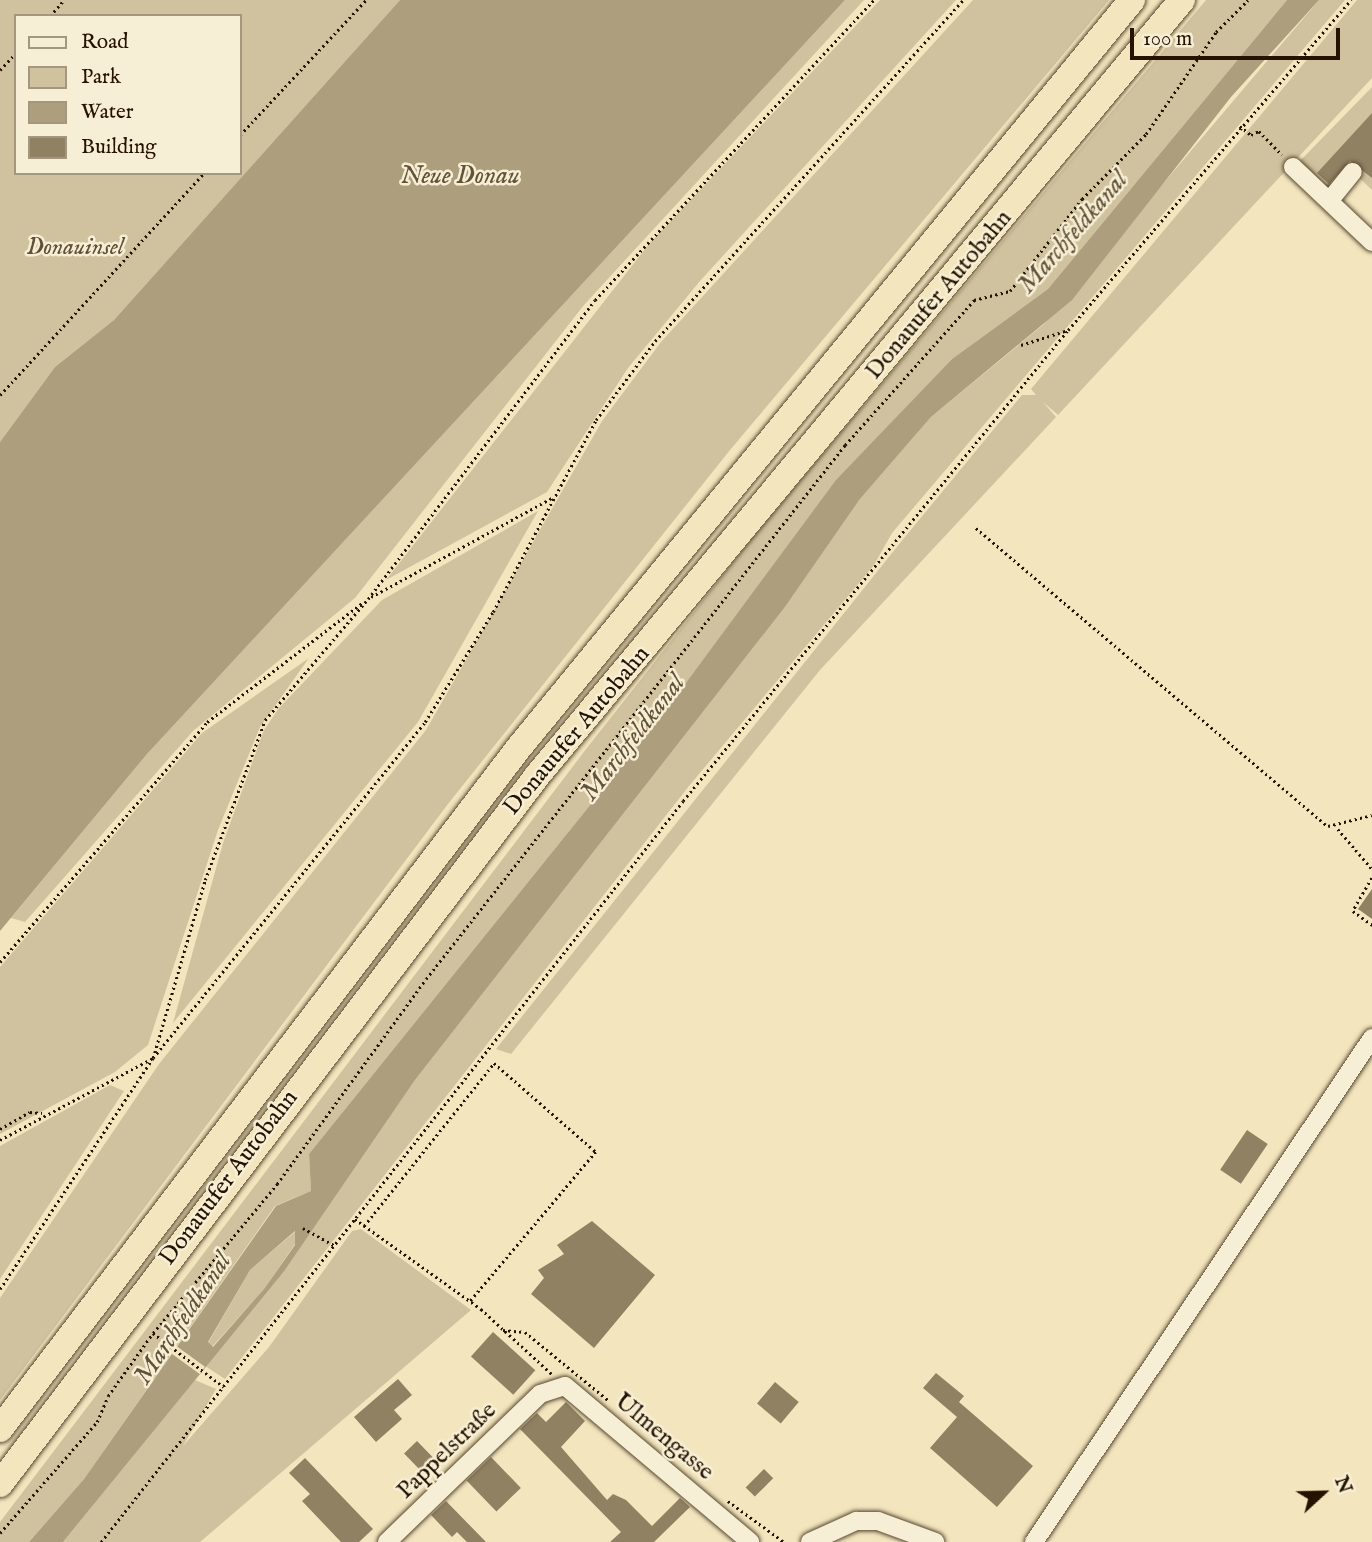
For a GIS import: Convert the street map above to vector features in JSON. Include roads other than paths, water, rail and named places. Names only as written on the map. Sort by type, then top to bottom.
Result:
[{"type":"highway","name":"Donauufer Autobahn","points":[[0,1429],[526,739],[1132,0]]},
{"type":"highway","name":"Donauufer Autobahn","points":[[0,1484],[537,776],[1182,0]]},
{"type":"street","points":[[1293,167],[1372,242]]},
{"type":"street","points":[[1329,200],[1353,172]]},
{"type":"street","points":[[1034,1542],[1372,1038]]},
{"type":"street","name":"Ulmengasse","points":[[540,1394],[565,1386],[750,1542]]},
{"type":"street","name":"Pappelstraße","points":[[387,1542],[540,1394]]},
{"type":"street","points":[[810,1542],[833,1527],[878,1521],[935,1542]]},
{"type":"water","name":"Neue Donau","points":[[400,0],[845,0],[147,754],[0,931],[0,442],[55,367],[114,320]]},
{"type":"water","name":"Marchfeldkanal","points":[[1287,0],[1319,0],[1231,97],[1072,300],[931,417],[860,499],[785,607],[415,1080],[285,1270],[63,1542],[29,1542],[84,1479],[276,1206],[311,1191],[309,1154],[657,722],[836,480],[952,359],[1048,289]],"holes":[[[295,1231],[295,1245],[264,1289],[213,1347],[208,1342],[250,1270]]]},
{"type":"park label","name":"Donauinsel","points":[[75,248]]}]
